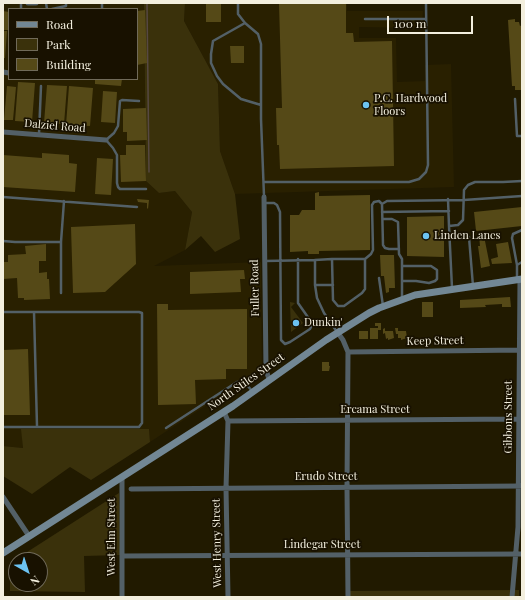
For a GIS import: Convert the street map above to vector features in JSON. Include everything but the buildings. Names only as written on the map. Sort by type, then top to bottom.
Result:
[{"type":"main road","name":"North Stiles Street","points":[[3,553],[224,412],[326,340],[369,313],[415,295],[520,280]]},
{"type":"street","points":[[28,3],[36,3]]},
{"type":"street","name":"Dalziel Road","points":[[3,132],[106,140]]},
{"type":"street","name":"Fuller Road","points":[[264,197],[266,370],[269,379]]},
{"type":"street","name":"Gibbons Street","points":[[512,597],[520,486],[520,280]]},
{"type":"street","points":[[338,333],[348,352],[348,597]]},
{"type":"street","name":"Keep Street","points":[[348,352],[520,350]]},
{"type":"street","points":[[224,412],[228,421]]},
{"type":"street","name":"Ercama Street","points":[[228,421],[520,419]]},
{"type":"street","name":"West Henry Street","points":[[228,421],[226,488],[228,597]]},
{"type":"street","name":"West Elm Street","points":[[122,477],[122,597]]},
{"type":"street","name":"Erudo Street","points":[[131,489],[520,486]]},
{"type":"street","points":[[4,499],[29,536]]},
{"type":"street","name":"Lindegar Street","points":[[122,556],[522,554]]},
{"type":"lane","points":[[57,8],[66,6],[66,3]]},
{"type":"lane","points":[[238,3],[238,14],[245,23],[258,34],[261,44],[264,197]]},
{"type":"lane","points":[[264,182],[395,183],[409,182],[419,179],[426,172],[428,165],[426,3]]},
{"type":"lane","points":[[365,19],[426,19]]},
{"type":"lane","points":[[245,23],[213,41],[211,63],[223,84],[241,99],[261,105]]},
{"type":"lane","points":[[39,135],[41,86]]},
{"type":"lane","points":[[515,99],[517,136],[522,136]]},
{"type":"lane","points":[[139,101],[120,101],[118,126],[114,133],[106,140],[117,155],[118,187],[120,189],[146,189]]},
{"type":"lane","points":[[449,226],[458,225],[463,220],[464,190],[468,185],[475,182],[522,181]]},
{"type":"lane","points":[[382,204],[387,200],[464,200],[522,196]]},
{"type":"lane","points":[[3,197],[137,207]]},
{"type":"lane","points":[[448,199],[452,290]]},
{"type":"lane","points":[[61,293],[61,242],[64,201]]},
{"type":"lane","points":[[265,261],[298,259],[365,259],[371,254],[372,250],[372,205],[374,202],[379,201],[382,204]]},
{"type":"lane","points":[[264,203],[274,203],[277,205],[280,212],[282,260],[281,340],[285,344],[310,329],[312,325],[298,303],[298,259]]},
{"type":"lane","points":[[382,204],[383,245],[388,249],[399,249]]},
{"type":"lane","points":[[382,212],[449,211]]},
{"type":"lane","points":[[382,219],[392,219],[398,222],[399,254],[402,259],[402,299]]},
{"type":"lane","points":[[520,280],[516,271],[517,265],[512,238],[513,234],[522,230]]},
{"type":"lane","points":[[469,237],[473,287]]},
{"type":"lane","points":[[3,241],[61,242]]},
{"type":"lane","points":[[332,259],[333,300],[338,306],[344,306],[366,289],[365,259]]},
{"type":"lane","points":[[315,260],[315,285],[317,298],[338,333]]},
{"type":"lane","points":[[517,265],[522,262]]},
{"type":"lane","points":[[402,266],[431,266],[437,270],[437,279],[429,284],[416,281],[402,281]]},
{"type":"lane","points":[[378,278],[383,307]]},
{"type":"lane","points":[[315,285],[333,285]]},
{"type":"lane","points":[[3,312],[142,313],[142,423],[139,427],[3,427]]},
{"type":"lane","points":[[34,312],[37,426]]},
{"type":"lane","points":[[166,428],[237,382],[246,384],[253,392]]},
{"type":"shaded area","points":[[3,3],[144,3],[146,181],[159,193],[175,191],[192,212],[185,250],[154,266],[261,262],[262,369],[150,442],[149,429],[22,429],[23,448],[3,446]]},
{"type":"shaded area","points":[[185,3],[347,3],[347,11],[423,11],[422,28],[359,27],[359,38],[396,38],[397,82],[425,81],[425,65],[451,64],[454,187],[235,194],[220,151],[218,84],[184,21]]},
{"type":"green space","points":[[144,3],[185,3],[184,21],[218,84],[220,151],[235,194],[240,239],[215,252],[201,236],[185,250],[192,212],[175,191],[159,193],[146,181]]},
{"type":"green space","points":[[290,302],[295,303],[291,307],[303,323],[291,332]]},
{"type":"green space","points":[[21,429],[149,429],[150,442],[91,480],[70,467],[32,494],[3,476],[3,446],[23,448]]},
{"type":"green space","points":[[119,493],[120,555],[84,556],[85,592],[48,592],[48,552],[27,552]]},
{"type":"green space","points":[[519,590],[519,597],[348,597],[348,591]]},
{"type":"waterway","points":[[147,3],[149,172]]},
{"type":"place","name":"P.C. Hardwood Floors","points":[[366,105]]},
{"type":"place","name":"Linden Lanes","points":[[426,236]]},
{"type":"place","name":"Dunkin'","points":[[296,323]]}]
